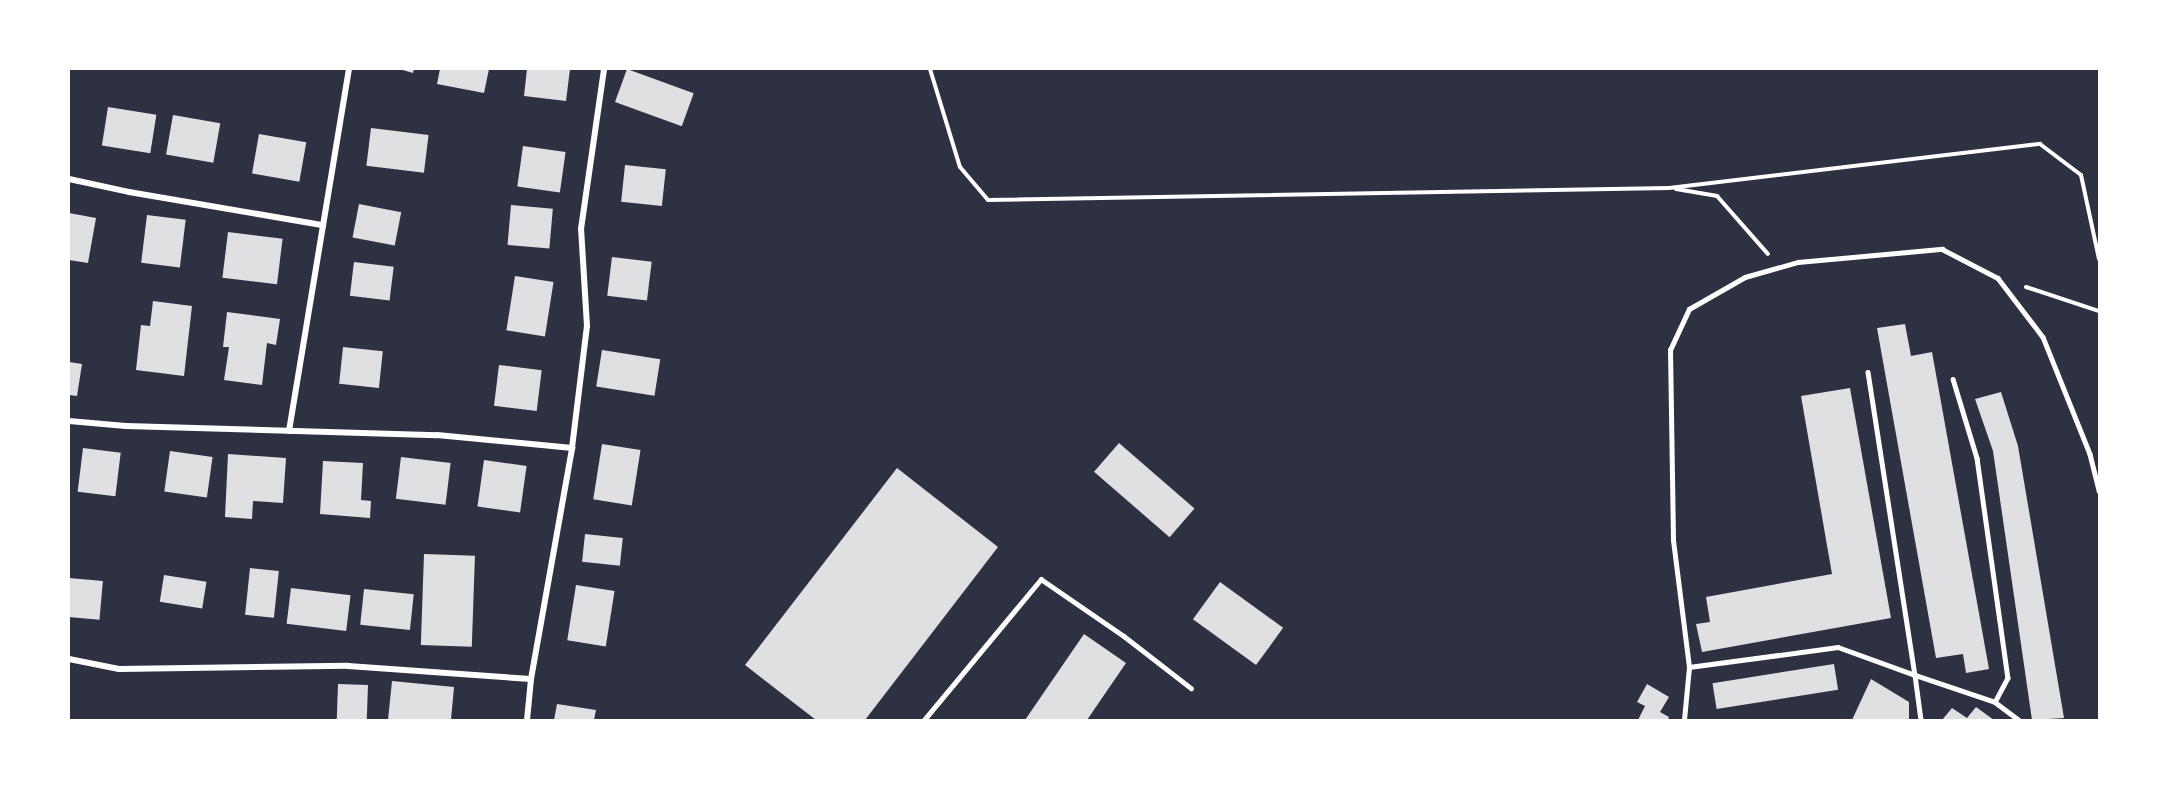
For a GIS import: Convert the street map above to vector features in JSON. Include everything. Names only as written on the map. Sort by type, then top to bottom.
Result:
[{"type":"street","points":[[289,431],[349,69]]},
{"type":"street","points":[[527,720],[531,679],[572,448],[587,326],[581,229],[604,69]]},
{"type":"street","points":[[69,179],[129,192],[323,225]]},
{"type":"street","points":[[69,421],[126,426],[437,435],[572,448]]},
{"type":"street","points":[[69,659],[119,669],[348,666],[531,679]]},
{"type":"lane","points":[[1684,720],[1689,667],[1673,540],[1670,350],[1689,309],[1745,277],[1810,261],[1942,249],[1998,278],[2043,337],[2090,454],[2099,491]]},
{"type":"lane","points":[[1868,372],[1921,720]]},
{"type":"lane","points":[[1953,379],[1977,458],[2008,678],[1995,702]]},
{"type":"lane","points":[[924,720],[1041,579],[1124,636],[1191,688]]},
{"type":"lane","points":[[1689,667],[1838,647],[1995,702],[2019,720]]},
{"type":"path","points":[[930,69],[960,167],[988,200],[1670,188],[2040,144],[2081,175],[2099,260]]},
{"type":"path","points":[[1670,188],[1716,196],[1780,267]]},
{"type":"path","points":[[1998,278],[2099,311]]},
{"type":"building","points":[[399,69],[414,69],[413,73]]},
{"type":"building","points":[[440,69],[489,69],[484,93],[437,84]]},
{"type":"building","points":[[527,69],[570,69],[566,101],[524,96]]},
{"type":"building","points":[[627,69],[694,93],[682,126],[615,102]]},
{"type":"building","points":[[108,107],[156,115],[150,153],[102,146]]},
{"type":"building","points":[[173,115],[220,123],[213,163],[166,154]]},
{"type":"building","points":[[371,128],[429,135],[424,173],[366,166]]},
{"type":"building","points":[[259,134],[306,142],[299,182],[252,173]]},
{"type":"building","points":[[523,146],[566,152],[560,193],[517,187]]},
{"type":"building","points":[[625,165],[666,169],[662,206],[621,202]]},
{"type":"building","points":[[359,204],[401,212],[395,246],[353,237]]},
{"type":"building","points":[[511,205],[553,209],[549,249],[508,245]]},
{"type":"building","points":[[69,213],[96,218],[88,263],[69,260]]},
{"type":"building","points":[[147,215],[186,220],[180,267],[141,263]]},
{"type":"building","points":[[228,232],[283,239],[277,284],[222,278]]},
{"type":"building","points":[[612,257],[652,262],[647,301],[607,296]]},
{"type":"building","points":[[354,262],[394,267],[390,301],[350,296]]},
{"type":"building","points":[[515,276],[554,282],[545,336],[506,330]]},
{"type":"building","points":[[153,301],[192,306],[184,376],[136,370],[141,325],[150,326]]},
{"type":"building","points":[[227,312],[280,319],[276,345],[267,343],[262,385],[224,380],[229,347],[223,347]]},
{"type":"building","points":[[1905,324],[1911,356],[1932,352],[1989,669],[1966,673],[1963,654],[1936,658],[1877,328]]},
{"type":"building","points":[[343,347],[383,351],[379,388],[339,384]]},
{"type":"building","points":[[602,350],[660,359],[654,396],[596,387]]},
{"type":"building","points":[[69,362],[82,364],[77,396],[69,395]]},
{"type":"building","points":[[499,365],[542,370],[537,411],[494,406]]},
{"type":"building","points":[[1850,388],[1891,618],[1702,652],[1696,624],[1710,622],[1706,597],[1832,574],[1801,396]]},
{"type":"building","points":[[2001,392],[2018,446],[2064,718],[2032,720],[1993,451],[1975,399]]},
{"type":"building","points":[[1119,443],[1194,509],[1170,537],[1094,472]]},
{"type":"building","points":[[602,444],[641,450],[632,505],[593,499]]},
{"type":"building","points":[[83,448],[121,453],[115,496],[78,492]]},
{"type":"building","points":[[170,451],[213,457],[207,498],[164,492]]},
{"type":"building","points":[[228,454],[286,458],[283,503],[253,501],[252,519],[225,517]]},
{"type":"building","points":[[401,457],[451,463],[446,505],[396,499]]},
{"type":"building","points":[[484,460],[527,466],[520,513],[477,507]]},
{"type":"building","points":[[323,461],[363,463],[361,500],[371,501],[370,518],[320,514]]},
{"type":"building","points":[[897,468],[998,547],[865,720],[816,720],[745,665]]},
{"type":"building","points":[[585,534],[623,538],[620,566],[582,562]]},
{"type":"building","points":[[424,554],[475,556],[472,647],[421,645]]},
{"type":"building","points":[[250,568],[279,571],[274,618],[245,615]]},
{"type":"building","points":[[164,575],[206,582],[202,608],[160,602]]},
{"type":"building","points":[[69,578],[103,581],[99,620],[69,617]]},
{"type":"building","points":[[1220,582],[1283,628],[1256,665],[1193,619]]},
{"type":"building","points":[[576,585],[615,591],[606,646],[567,640]]},
{"type":"building","points":[[291,588],[351,595],[346,631],[287,624]]},
{"type":"building","points":[[364,589],[414,594],[410,630],[360,625]]},
{"type":"building","points":[[1084,634],[1126,663],[1087,720],[1025,720]]},
{"type":"building","points":[[1834,664],[1838,690],[1717,709],[1713,683]]},
{"type":"building","points":[[1871,679],[1909,702],[1909,720],[1852,720]]},
{"type":"building","points":[[392,681],[454,687],[451,720],[388,720]]},
{"type":"building","points":[[338,684],[368,685],[367,720],[337,720]]},
{"type":"building","points":[[1647,684],[1669,697],[1660,712],[1669,717],[1668,720],[1638,720],[1645,706],[1637,702]]},
{"type":"building","points":[[557,704],[596,710],[594,720],[554,720]]},
{"type":"building","points":[[1976,707],[1994,720],[1942,720],[1952,708],[1967,718]]}]
